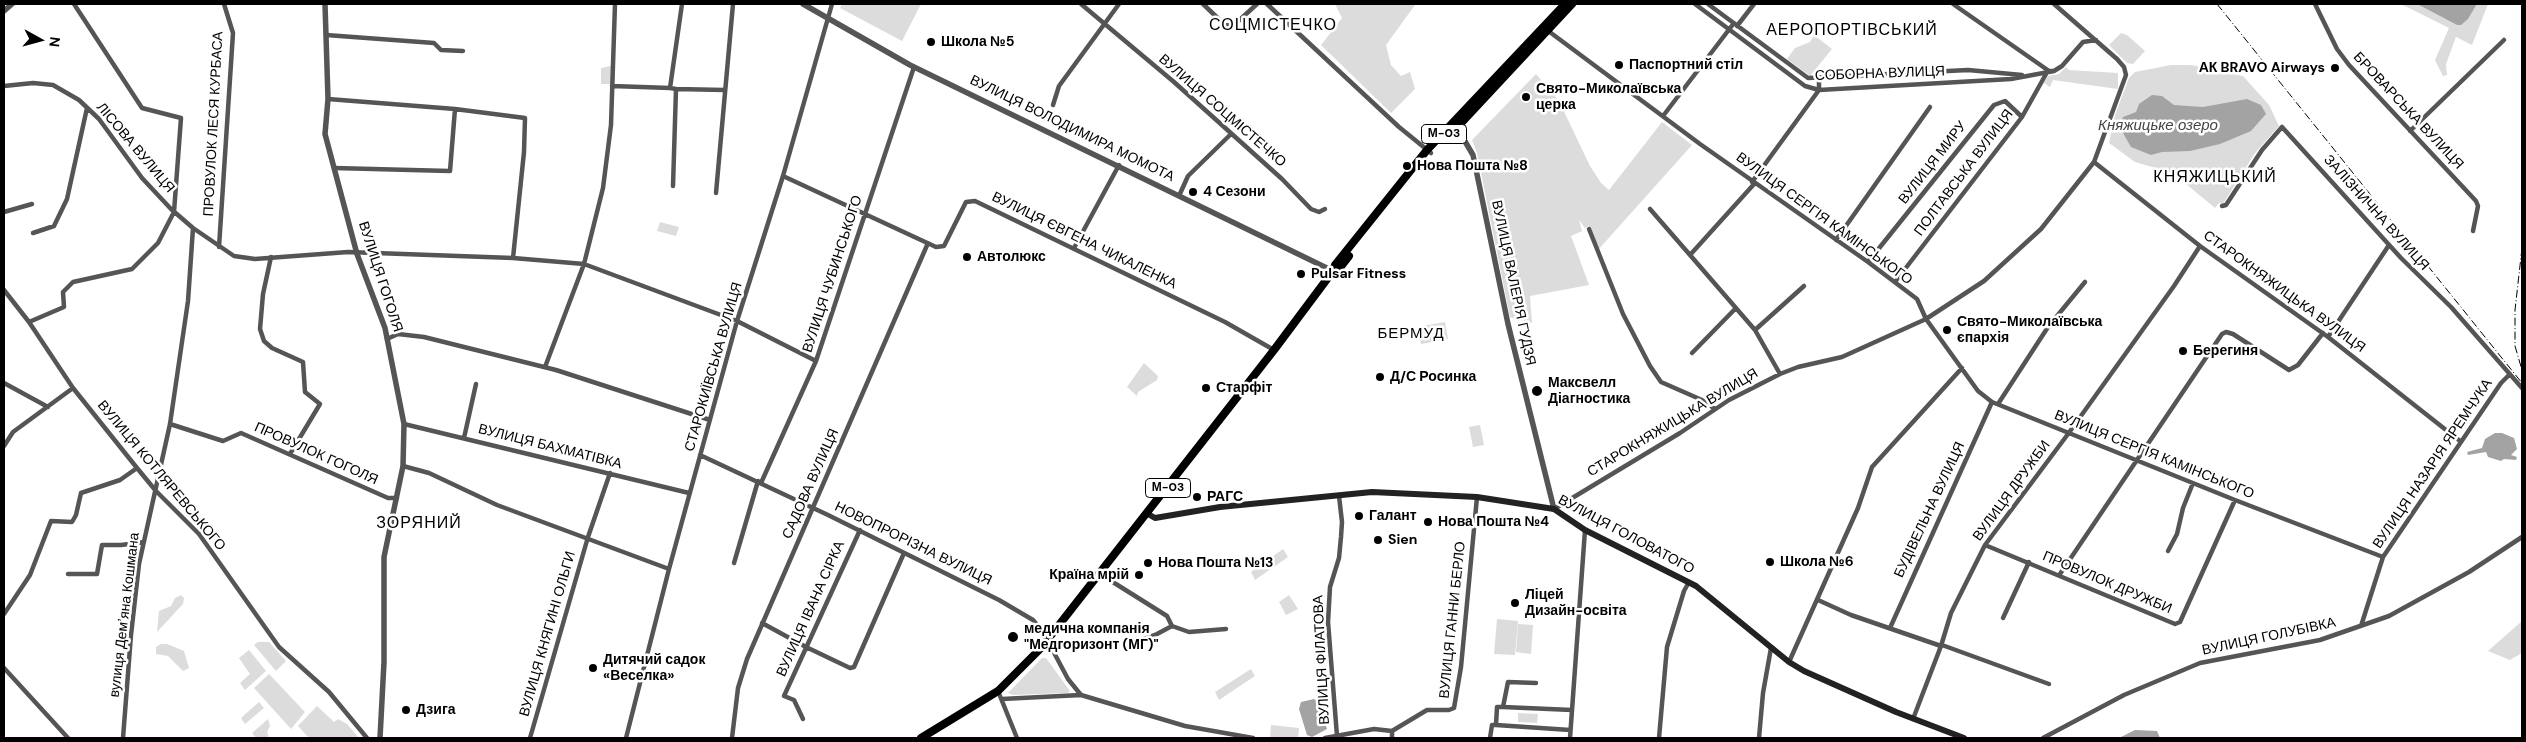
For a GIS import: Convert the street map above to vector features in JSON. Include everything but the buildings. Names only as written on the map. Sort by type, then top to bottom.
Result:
[{"type":"highway","name":"М-03","points":[[921,738],[998,691],[1047,641],[1148,514],[1333,272],[1339,269],[1419,171],[1429,152],[1456,126],[1545,29],[1565,4]]},
{"type":"highway","name":"М-03","points":[[1545,29],[1572,4]]},
{"type":"main road","name":"ВУЛИЦЯ ГОЛОВАТОГО","points":[[1148,514],[1155,518],[1220,507],[1375,492],[1477,497],[1554,508],[1585,530],[1689,582],[1789,662],[1913,719],[1964,738]]},
{"type":"street","points":[[4,11],[12,4]]},
{"type":"street","points":[[29,322],[64,307],[63,292],[73,282],[132,269],[158,243],[174,212],[181,118],[142,108],[74,4]]},
{"type":"street","name":"ПРОВУЛОК ЛЕСЯ КУРБАСА","points":[[219,247],[233,33],[224,4]]},
{"type":"street","name":"ВУЛИЦЯ ГОГОЛЯ","points":[[325,4],[328,99],[325,134],[357,254],[387,339],[404,424],[403,466],[384,557],[384,662],[380,738]]},
{"type":"street","points":[[545,367],[584,264],[603,188],[611,125],[615,4]]},
{"type":"street","points":[[670,88],[682,4]]},
{"type":"street","points":[[716,193],[733,4]]},
{"type":"street","name":"ВУЛИЦЯ ВОЛОДИМИРА МОМОТА","points":[[803,4],[914,67],[1119,165],[1333,272]]},
{"type":"street","name":"СТАРОКИЇВСЬКА ВУЛИЦЯ","points":[[626,738],[689,493],[737,321],[783,176],[832,4]]},
{"type":"street","name":"ВУЛИЦЯ СОЦМІСТЕЧКО","points":[[1081,4],[1102,24],[1174,82],[1282,179],[1311,209],[1320,212],[1325,209]]},
{"type":"street","points":[[1053,105],[1059,86],[1102,24],[1119,4]]},
{"type":"street","points":[[1203,4],[1225,24],[1233,26],[1257,4]]},
{"type":"street","points":[[1267,4],[1429,152]]},
{"type":"street","name":"СОБОРНА ВУЛИЦЯ","points":[[1695,4],[1805,86],[1819,90],[2034,76],[2054,71]]},
{"type":"street","name":"СОБОРНА ВУЛИЦЯ","points":[[1708,4],[1808,78],[1968,70],[2034,76]]},
{"type":"street","points":[[1663,116],[1729,30],[1736,25],[1754,4]]},
{"type":"street","points":[[1953,4],[2042,66],[2054,71],[2062,66],[2083,42],[2096,40]]},
{"type":"street","name":"СТАРОКНЯЖИЦЬКА ВУЛИЦЯ","points":[[1554,508],[1680,433],[1715,409],[1780,374],[1798,367],[1842,357],[1926,319],[1984,280],[2041,229],[2094,162],[2126,74],[2125,69],[2117,58],[2054,4]]},
{"type":"street","name":"БРОВАРСЬКА ВУЛИЦЯ","points":[[2315,4],[2337,49],[2476,201],[2478,206],[2473,231]]},
{"type":"street","name":"ВУЛИЦЯ СЕРГІЯ КАМІНСЬКОГО","points":[[1545,29],[1754,183],[1868,262],[1917,299],[1926,319],[1978,391],[1995,403],[2068,434],[2383,557]]},
{"type":"street","points":[[326,35],[434,43],[441,50],[462,51]]},
{"type":"street","points":[[2410,131],[2504,40]]},
{"type":"street","name":"ВУЛИЦЯ ЧУБИНСЬКОГО","points":[[760,482],[816,361],[914,67]]},
{"type":"street","name":"ПОЛТАВСЬКА ВУЛИЦЯ","points":[[1895,282],[2022,117],[2046,74]]},
{"type":"street","points":[[1690,255],[1754,183],[1819,90],[1819,78]]},
{"type":"street","name":"ЛІСОВА ВУЛИЦЯ","points":[[4,86],[32,83],[54,85],[79,100],[99,119],[142,178],[174,212],[193,228],[234,256],[244,259],[318,253],[513,258],[584,264],[737,321],[816,361]]},
{"type":"street","points":[[612,86],[725,90]]},
{"type":"street","points":[[673,186],[676,89]]},
{"type":"street","points":[[328,99],[455,109],[525,118],[524,152],[513,258]]},
{"type":"street","name":"ВУЛИЦЯ МИРУ","points":[[1868,262],[1994,105],[2005,101],[2022,117]]},
{"type":"street","points":[[1836,240],[1930,107]]},
{"type":"street","points":[[33,233],[54,226],[68,199],[87,108]]},
{"type":"street","points":[[334,168],[450,171],[455,109]]},
{"type":"street","name":"ВУЛИЦЯ ВАЛЕРІЯ ГУДЗЯ","points":[[1456,126],[1473,155],[1508,324],[1554,508]]},
{"type":"street","name":"ЗАЛІЗНИЧНА ВУЛИЦЯ","points":[[2222,206],[2226,205],[2262,150],[2282,126],[2413,272],[2451,307],[2522,388]]},
{"type":"street","points":[[1179,196],[1188,176],[1231,134]]},
{"type":"street","name":"СТАРОКНЯЖИЦЬКА ВУЛИЦЯ","points":[[2094,162],[2200,246],[2323,333],[2460,441]]},
{"type":"street","points":[[1074,248],[1119,165]]},
{"type":"street","points":[[783,176],[928,243]]},
{"type":"street","name":"ВУЛИЦЯ ЄВГЕНА ЧИКАЛЕНКА","points":[[928,243],[936,247],[944,246],[966,202],[975,201],[1074,248],[1258,340],[1274,350]]},
{"type":"street","points":[[4,212],[32,204]]},
{"type":"street","points":[[1650,209],[1755,330],[1780,374]]},
{"type":"street","name":"вулиця Демʼяна Кошмана","points":[[123,738],[130,636],[144,542],[170,424],[188,301],[193,228]]},
{"type":"street","points":[[1589,229],[1614,296],[1650,366],[1662,382],[1702,400],[1715,409]]},
{"type":"street","name":"САДОВА ВУЛИЦЯ","points":[[732,738],[738,688],[762,623],[928,243]]},
{"type":"street","points":[[2328,337],[2389,245]]},
{"type":"street","name":"ВУЛИЦЯ ДРУЖБИ","points":[[1913,719],[1941,646],[1951,613],[1985,544],[2068,434],[2200,246]]},
{"type":"street","points":[[271,257],[262,294],[260,329],[264,341],[272,348],[303,362],[305,392],[320,404],[290,454]]},
{"type":"street","name":"БУДІВЕЛЬНА ВУЛИЦЯ","points":[[1890,628],[1995,403],[2048,327],[2085,282]]},
{"type":"street","points":[[1755,330],[1804,286]]},
{"type":"street","name":"ВУЛИЦЯ КОТЛЯРЕВСЬКОГО","points":[[4,290],[29,322],[73,388],[156,491],[199,534],[279,647],[329,692],[367,738]]},
{"type":"street","points":[[1692,354],[1736,308]]},
{"type":"street","points":[[2060,574],[2222,334],[2226,332],[2234,334],[2290,370],[2298,364],[2323,333]]},
{"type":"street","points":[[387,339],[398,334],[424,337],[545,367],[710,420]]},
{"type":"street","points":[[1789,662],[1858,508],[1872,467],[1962,368]]},
{"type":"street","name":"ВУЛИЦЯ НАЗАРІЯ ЯРЕМЧУКА","points":[[2361,626],[2383,557],[2500,383],[2510,374]]},
{"type":"street","points":[[2517,382],[2522,379]]},
{"type":"street","points":[[4,383],[48,406]]},
{"type":"street","points":[[464,438],[476,384]]},
{"type":"street","points":[[4,446],[13,432],[73,388]]},
{"type":"street","name":"ПРОВУЛОК ГОГОЛЯ","points":[[170,424],[223,441],[242,433],[388,498],[397,498]]},
{"type":"street","name":"ВУЛИЦЯ БАХМАТІВКА","points":[[404,424],[689,493]]},
{"type":"street","name":"НОВОПРОРІЗНА ВУЛИЦЯ","points":[[700,455],[860,530],[999,600],[1033,620],[1068,679],[1081,695]]},
{"type":"street","name":"ВУЛИЦЯ КНЯГИНІ ОЛЬГИ","points":[[403,466],[429,473],[497,505],[588,537],[669,569]]},
{"type":"street","points":[[4,614],[30,575],[51,521],[72,522],[76,515],[81,492],[120,480],[137,468]]},
{"type":"street","points":[[588,537],[610,473]]},
{"type":"street","points":[[734,563],[760,482]]},
{"type":"street","points":[[2168,550],[2177,534],[2183,508],[2194,483]]},
{"type":"street","name":"ВУЛИЦЯ ФІЛАТОВА","points":[[1337,736],[1328,622],[1330,587],[1339,558],[1341,537],[1342,522],[1339,496]]},
{"type":"street","name":"ВУЛИЦЯ ГАННИ БЕРЛО","points":[[1392,731],[1428,710],[1449,710],[1454,708],[1462,658],[1477,497]]},
{"type":"street","name":"ПРОВУЛОК ДРУЖБИ","points":[[1985,544],[2060,574],[2152,616],[2175,624],[2180,622],[2235,500]]},
{"type":"street","name":"ВУЛИЦЯ ІВАНА СІРКА","points":[[803,719],[794,700],[784,696],[860,530]]},
{"type":"street","points":[[1570,738],[1585,530]]},
{"type":"street","name":"ВУЛИЦЯ КНЯГИНІ ОЛЬГИ","points":[[530,738],[588,537]]},
{"type":"street","name":"ВУЛИЦЯ ГОЛУБІВКА","points":[[2043,738],[2124,695],[2200,663],[2320,640],[2389,616],[2469,572],[2522,537]]},
{"type":"street","points":[[68,574],[97,574],[102,545],[144,542]]},
{"type":"street","points":[[762,623],[806,647],[850,668],[854,667],[904,552]]},
{"type":"street","points":[[2003,618],[2029,562]]},
{"type":"street","points":[[1100,574],[1167,616],[1172,626],[1189,632],[1226,629]]},
{"type":"street","points":[[1659,738],[1667,647],[1684,591],[1689,582]]},
{"type":"street","points":[[1818,600],[1890,628],[2048,684]]},
{"type":"street","points":[[1138,641],[1172,626]]},
{"type":"street","points":[[1759,738],[1763,693],[1771,648]]},
{"type":"street","points":[[4,668],[68,738]]},
{"type":"street","points":[[1503,707],[1508,682],[1536,683]]},
{"type":"street","points":[[998,691],[1017,738]]},
{"type":"street","points":[[1002,699],[1081,695],[1185,726],[1253,738]]},
{"type":"street","points":[[1496,726],[1497,707],[1572,710]]},
{"type":"street","points":[[1490,738],[1492,725],[1570,730]]},
{"type":"street","points":[[1325,738],[1374,729],[1392,731],[1392,738]]},
{"type":"shaded area","points":[[842,4],[921,4],[902,41],[840,8]]},
{"type":"shaded area","points":[[1335,4],[1415,5],[1386,45],[1391,65],[1401,76],[1410,72],[1415,89],[1391,113],[1321,45],[1342,18]]},
{"type":"shaded area","points":[[2401,4],[2417,4],[2457,25],[2468,19],[2477,4],[2488,4],[2472,45],[2456,37],[2446,64],[2447,75],[2443,76],[2435,60],[2449,28]]},
{"type":"shaded area","points":[[2121,33],[2127,35],[2145,51],[2133,64],[2127,63],[2109,45]]},
{"type":"shaded area","points":[[1814,35],[1832,49],[1810,76],[1787,59],[1795,48],[1810,42]]},
{"type":"shaded area","points":[[2171,65],[2191,65],[2243,76],[2269,105],[2279,126],[2255,153],[2223,204],[2219,203],[2215,208],[2173,173],[2135,162],[2109,143],[2115,115],[2129,78],[2135,72]]},
{"type":"shaded area","points":[[611,66],[611,84],[601,84],[601,68]]},
{"type":"shaded area","points":[[2066,67],[2069,70],[2118,73],[2118,89],[2053,80],[2050,87],[2044,83],[2048,76],[2059,74]]},
{"type":"shaded area","points":[[1536,74],[1559,101],[1590,166],[1601,183],[1609,190],[1662,122],[1692,145],[1598,250],[1589,226],[1585,228],[1579,220],[1582,231],[1571,236],[1589,285],[1530,296],[1532,323],[1510,317],[1477,153],[1472,140]]},
{"type":"shaded area","points":[[660,222],[679,227],[676,236],[657,231]]},
{"type":"shaded area","points":[[1445,322],[1448,339],[1421,344],[1417,327]]},
{"type":"shaded area","points":[[1144,363],[1158,376],[1157,380],[1138,392],[1137,396],[1127,387]]},
{"type":"shaded area","points":[[1480,425],[1484,445],[1473,447],[1469,427]]},
{"type":"shaded area","points":[[1283,549],[1288,557],[1255,580],[1251,572]]},
{"type":"shaded area","points":[[181,595],[184,598],[183,604],[157,632],[159,611],[171,606],[175,598]]},
{"type":"shaded area","points":[[1289,595],[1298,609],[1286,615],[1279,602]]},
{"type":"shaded area","points":[[1497,619],[1518,621],[1515,655],[1494,654]]},
{"type":"shaded area","points":[[2522,621],[2522,653],[2510,660],[2488,651]]},
{"type":"shaded area","points":[[1518,624],[1533,625],[1531,654],[1516,652]]},
{"type":"shaded area","points":[[258,642],[269,642],[286,661],[276,671],[254,645]]},
{"type":"shaded area","points":[[161,644],[167,644],[184,651],[189,668],[183,671],[168,656],[156,654],[156,647]]},
{"type":"shaded area","points":[[249,650],[266,671],[245,690],[240,683],[250,674],[239,658]]},
{"type":"shaded area","points":[[1042,658],[1046,658],[1070,691],[1068,693],[1013,695],[1008,693]]},
{"type":"shaded area","points":[[1251,669],[1255,676],[1219,700],[1215,692]]},
{"type":"shaded area","points":[[269,674],[305,712],[291,729],[254,688]]},
{"type":"shaded area","points":[[259,702],[264,708],[245,724],[241,718]]},
{"type":"shaded area","points":[[317,706],[334,722],[338,719],[347,724],[359,738],[309,738],[298,726]]},
{"type":"shaded area","points":[[1518,713],[1538,714],[1537,723],[1518,722]]},
{"type":"shaded area","points":[[268,719],[270,726],[267,732],[269,738],[256,738],[252,733]]},
{"type":"shaded area","points":[[1271,725],[1299,728],[1298,738],[1270,737]]},
{"type":"water","points":[[2417,4],[2477,4],[2468,19],[2461,25],[2457,25]]},
{"type":"water","name":"Княжицьке озеро","points":[[2152,95],[2162,96],[2174,105],[2203,107],[2247,99],[2261,105],[2266,114],[2251,131],[2220,144],[2190,151],[2162,152],[2151,155],[2131,147],[2123,133],[2121,123],[2123,117],[2136,112],[2139,104]]},
{"type":"water","points":[[2495,433],[2502,433],[2514,438],[2517,449],[2511,455],[2517,457],[2516,460],[2504,459],[2501,461],[2488,457],[2486,452],[2468,455],[2467,452],[2482,448],[2485,439]]},
{"type":"water","points":[[1314,699],[1317,701],[1327,729],[1312,737],[1307,735],[1299,709],[1301,702]]},
{"type":"water","points":[[2135,730],[2157,731],[2160,738],[2119,738]]},
{"type":"railway","points":[[2217,4],[2522,383]]},
{"type":"railway","points":[[2522,248],[2515,310],[2515,346],[2522,370]]},
{"type":"place","name":"Школа №5","points":[[931,42]]},
{"type":"place","name":"Паспортний стіл","points":[[1619,65]]},
{"type":"place","name":"АК BRAVO Airways","points":[[2335,68]]},
{"type":"place","name":"Свято-Миколаївська церка","points":[[1526,97]]},
{"type":"place","name":"Нова Пошта №8","points":[[1407,166]]},
{"type":"place","name":"4 Сезони","points":[[1193,192]]},
{"type":"place","name":"Автолюкс","points":[[967,257]]},
{"type":"place","name":"Pulsar Fitness","points":[[1301,274]]},
{"type":"place","name":"Свято-Миколаївська єпархія","points":[[1947,330]]},
{"type":"place","name":"Берегиня","points":[[2183,351]]},
{"type":"place","name":"Д/С Росинка","points":[[1380,377]]},
{"type":"place","name":"Старфіт","points":[[1206,388]]},
{"type":"place","name":"Максвелл Діагностика","points":[[1537,391]]},
{"type":"place","name":"РАГС","points":[[1197,497]]},
{"type":"place","name":"Галант","points":[[1359,516]]},
{"type":"place","name":"Нова Пошта №4","points":[[1428,522]]},
{"type":"place","name":"Sien","points":[[1378,540]]},
{"type":"place","name":"Школа №6","points":[[1770,562]]},
{"type":"place","name":"Нова Пошта №13","points":[[1148,563]]},
{"type":"place","name":"Країна мрій","points":[[1139,575]]},
{"type":"place","name":"Ліцей Дизайн-освіта","points":[[1515,603]]},
{"type":"place","name":"медична компанія \"Медгоризонт (МГ)\"","points":[[1013,637]]},
{"type":"place","name":"Дитячий садок «Веселка»","points":[[593,668]]},
{"type":"place","name":"Дзига","points":[[406,710]]},
{"type":"district","name":"СОЦМІСТЕЧКО","points":[[1273,26]]},
{"type":"district","name":"АЕРОПОРТІВСЬКИЙ","points":[[1852,31]]},
{"type":"district","name":"КНЯЖИЦЬКИЙ","points":[[2215,178]]},
{"type":"district","name":"БЕРМУД","points":[[1411,334]]},
{"type":"district","name":"ЗОРЯНИЙ","points":[[419,524]]}]
